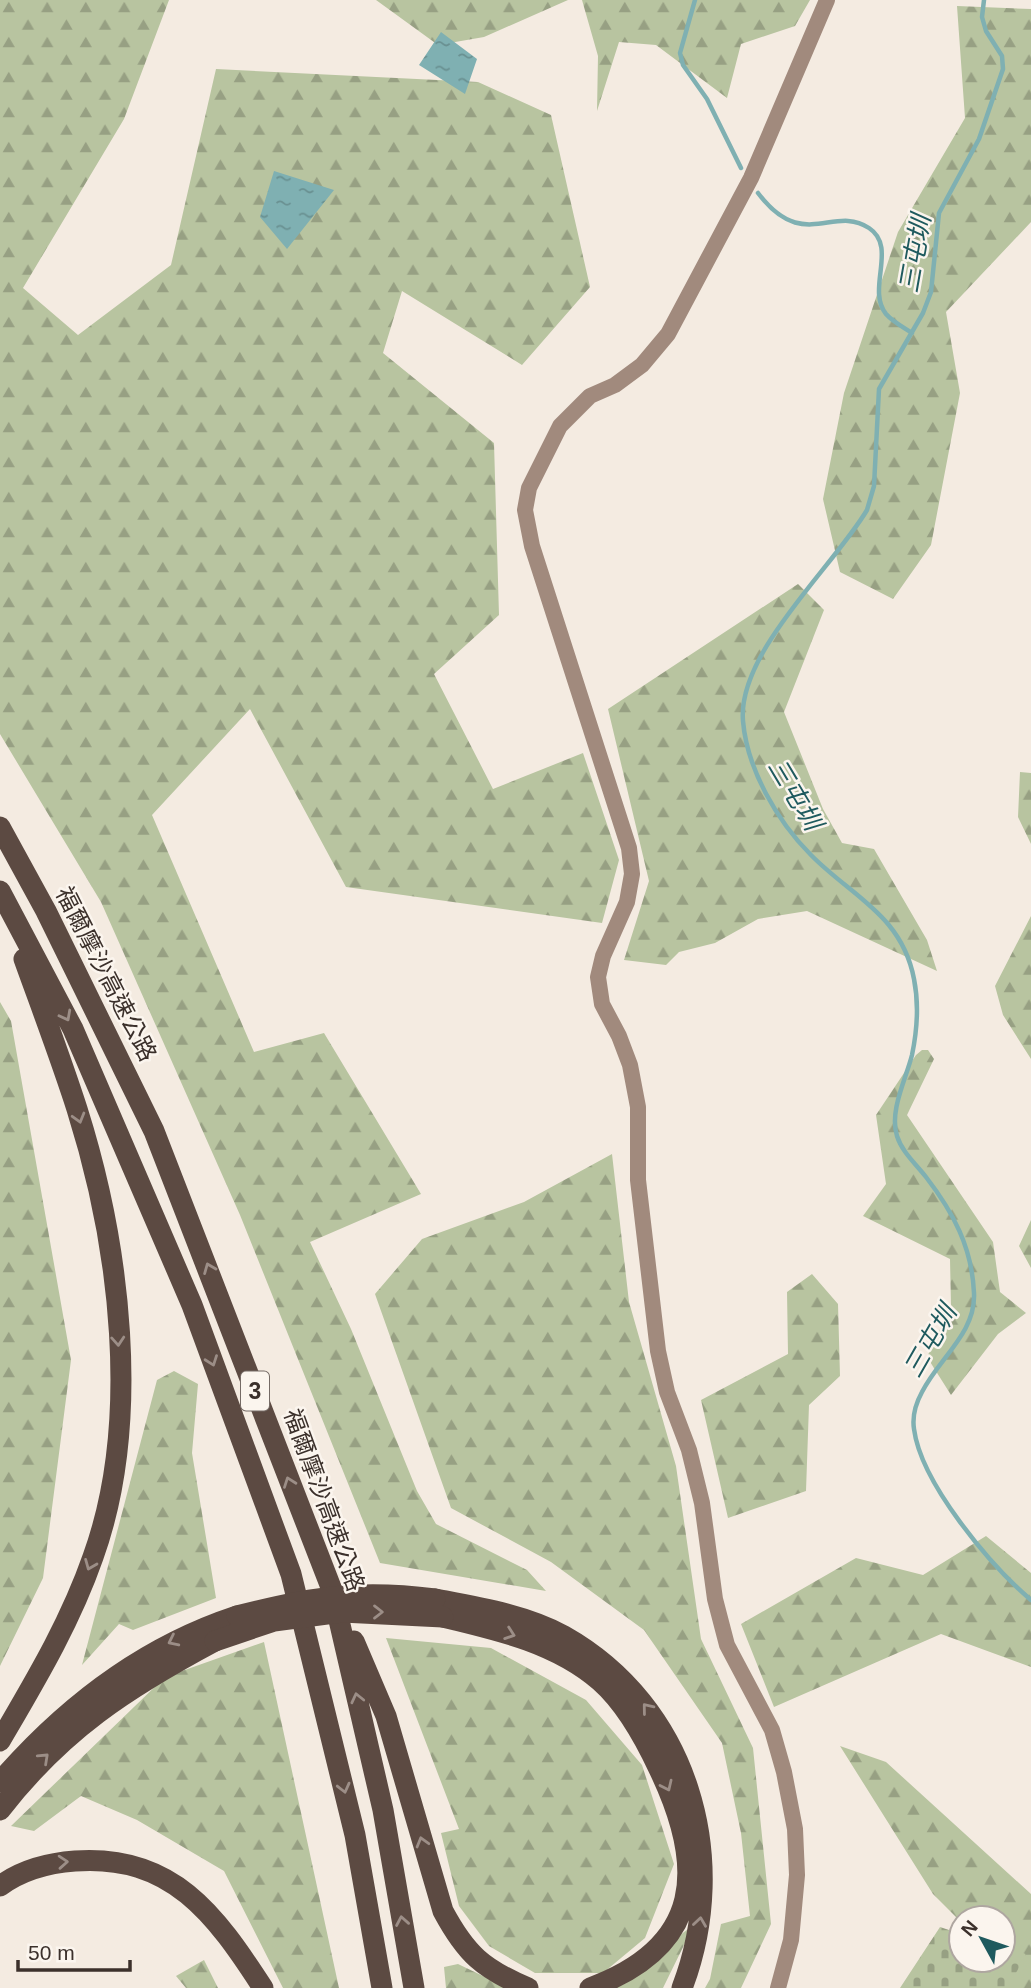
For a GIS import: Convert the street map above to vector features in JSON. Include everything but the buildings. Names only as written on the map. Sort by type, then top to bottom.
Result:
[{"type":"highway","name":"福爾摩沙高速公路","points":[[0,827],[58,934],[154,1131],[332,1590],[383,1810],[414,1988]]},
{"type":"highway","points":[[0,891],[78,1110],[103,1209],[115,1297],[121,1382],[115,1476],[94,1556],[59,1642],[0,1741]]},
{"type":"highway","name":"3","points":[[0,891],[73,1029],[192,1306],[291,1574],[355,1835],[382,1988]]},
{"type":"highway","points":[[332,1590],[386,1716],[443,1911],[458,1940],[475,1961],[528,1988]]},
{"type":"highway","points":[[0,1782],[34,1743],[136,1662],[170,1643],[237,1616],[303,1599],[340,1594],[385,1593],[439,1608],[546,1647],[601,1682],[630,1719],[673,1799],[686,1841],[690,1870],[681,1913],[667,1938],[629,1970],[590,1988]]},
{"type":"highway","points":[[0,1810],[31,1769],[80,1724],[144,1679],[215,1641],[274,1621],[342,1612],[478,1607],[562,1635],[615,1671],[650,1711],[669,1738],[690,1787],[703,1845],[702,1909],[695,1955],[682,1988]]},
{"type":"highway","points":[[0,1886],[12,1876],[47,1863],[110,1861],[151,1871],[186,1891],[202,1905],[263,1988]]},
{"type":"street","points":[[778,1988],[791,1940],[797,1875],[789,1795],[772,1730],[727,1644],[715,1599],[702,1503],[689,1450],[667,1392],[658,1351],[638,1180],[638,1107],[630,1065],[602,1004],[598,977],[603,956],[627,902],[632,874],[629,848],[532,546],[525,510],[529,488],[561,426],[590,396],[615,385],[642,365],[668,334],[751,178],[827,0]]},
{"type":"green space","points":[[0,0],[169,0],[124,119],[23,288],[78,335],[171,265],[216,69],[478,82],[551,115],[590,287],[522,365],[402,291],[383,353],[494,443],[499,615],[434,674],[493,789],[583,753],[619,860],[602,923],[346,887],[250,709],[152,815],[254,1052],[324,1033],[421,1194],[310,1242],[351,1329],[417,1491],[436,1524],[527,1570],[546,1591],[380,1563],[240,1215],[101,902],[0,734]]},
{"type":"green space","points":[[376,0],[568,0],[484,37],[438,45]]},
{"type":"green space","points":[[582,0],[810,0],[795,26],[741,44],[727,98],[656,45],[619,42],[597,111],[598,56]]},
{"type":"green space","points":[[957,6],[1031,9],[1031,222],[946,312],[960,393],[931,545],[893,599],[840,572],[823,499],[844,393],[898,232],[965,118]]},
{"type":"green space","points":[[798,584],[824,610],[784,712],[823,809],[842,843],[874,849],[927,940],[937,971],[807,911],[758,919],[715,943],[679,952],[666,965],[624,960],[649,881],[608,709]]},
{"type":"green space","points":[[1020,772],[1031,773],[1031,844],[1018,817]]},
{"type":"green space","points":[[1031,916],[1031,1059],[1003,1015],[995,986]]},
{"type":"green space","points":[[0,1002],[11,1021],[71,1360],[43,1578],[0,1666]]},
{"type":"green space","points":[[922,1050],[928,1050],[934,1059],[907,1115],[993,1242],[1000,1292],[1026,1313],[998,1334],[951,1395],[927,1357],[951,1306],[950,1259],[863,1216],[886,1184],[876,1115]]},
{"type":"green space","points":[[612,1154],[629,1302],[676,1466],[701,1639],[753,1748],[771,1924],[741,1988],[705,1988],[710,1979],[721,1924],[750,1916],[741,1833],[722,1743],[644,1630],[551,1562],[451,1508],[375,1294],[422,1239],[524,1202]]},
{"type":"green space","points":[[1031,1220],[1031,1268],[1019,1246]]},
{"type":"green space","points":[[812,1274],[838,1304],[840,1376],[809,1405],[806,1491],[728,1518],[701,1400],[788,1354],[787,1292]]},
{"type":"green space","points":[[174,1371],[198,1384],[192,1453],[216,1598],[133,1630],[119,1624],[82,1665],[157,1380]]},
{"type":"green space","points":[[986,1536],[1031,1573],[1031,1667],[941,1634],[774,1707],[741,1624],[856,1558],[923,1575]]},
{"type":"green space","points":[[386,1638],[491,1648],[586,1700],[642,1765],[674,1864],[645,1938],[603,1973],[535,1973],[489,1946],[459,1906],[441,1833],[459,1829]]},
{"type":"green space","points":[[264,1642],[339,1988],[283,1988],[224,1871],[137,1820],[81,1796],[34,1831],[11,1826],[165,1677]]},
{"type":"green space","points":[[840,1746],[886,1762],[1031,1894],[1031,1988],[978,1988],[990,1974],[1017,1974],[1017,1904],[947,1904],[947,1908],[933,1894]]},
{"type":"green space","points":[[940,1927],[947,1929],[947,1974],[1015,1974],[1008,1988],[900,1988]]},
{"type":"green space","points":[[688,1929],[686,1941],[663,1988],[613,1988]]},
{"type":"green space","points":[[1017,1951],[1026,1954],[1017,1971]]},
{"type":"green space","points":[[204,1960],[218,1988],[186,1988],[176,1976]]},
{"type":"green space","points":[[458,1964],[508,1988],[446,1988],[444,1967]]},
{"type":"water","points":[[441,32],[477,59],[465,94],[419,65]]},
{"type":"water","points":[[274,171],[334,190],[287,249],[260,217]]},
{"type":"waterway","points":[[695,0],[680,53],[683,65],[707,99],[741,168]]},
{"type":"waterway","name":"三屯圳","points":[[984,0],[982,17],[986,31],[1002,56],[1003,69],[979,139],[939,213],[931,292],[923,313],[879,389],[874,486],[867,510],[771,639],[755,667],[745,695],[743,721],[757,776],[787,826],[811,855],[887,922],[908,957],[916,988],[917,1017],[912,1055],[899,1095],[895,1126],[899,1142],[906,1153],[953,1217],[965,1245],[974,1293],[973,1307],[963,1333],[929,1380],[916,1405],[914,1429],[929,1474],[943,1498],[996,1566],[1031,1600]]},
{"type":"waterway","points":[[758,193],[774,211],[789,220],[803,224],[856,222],[869,228],[877,236],[881,246],[881,304],[889,317],[912,333]]}]
